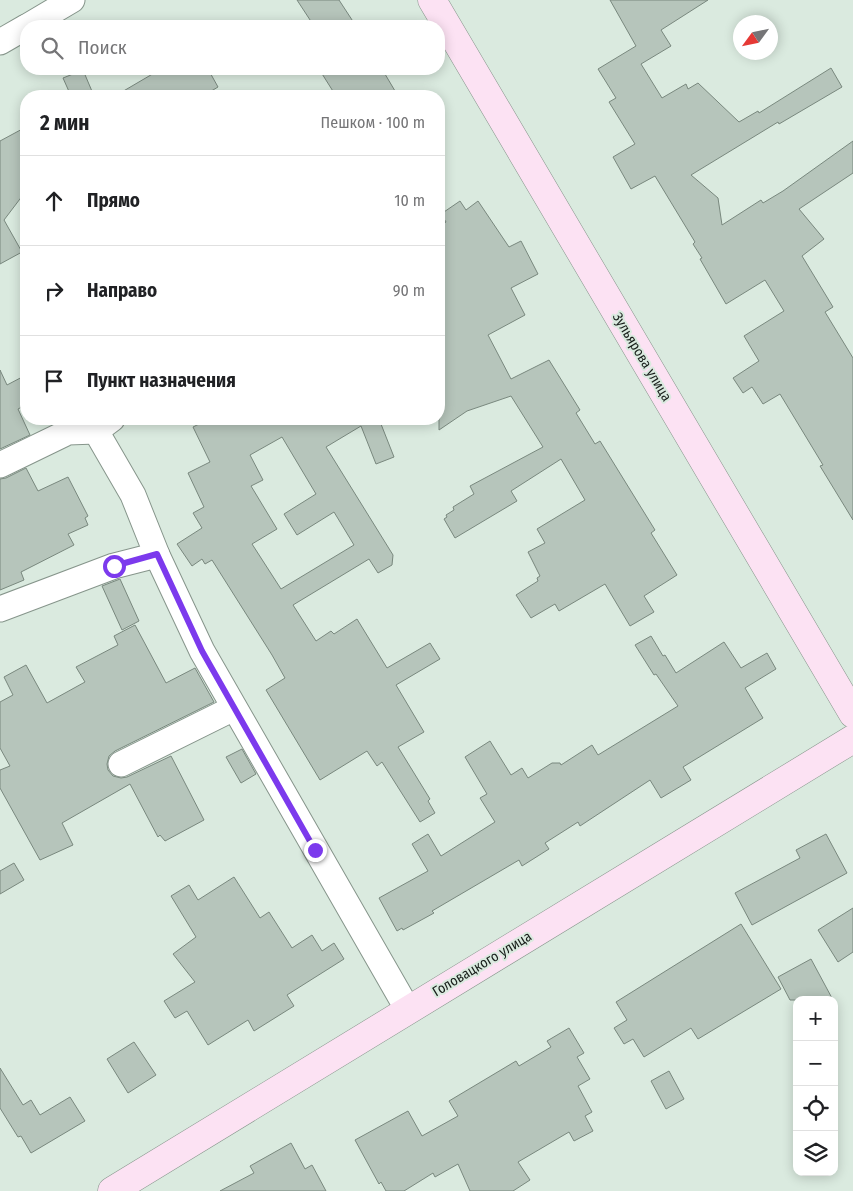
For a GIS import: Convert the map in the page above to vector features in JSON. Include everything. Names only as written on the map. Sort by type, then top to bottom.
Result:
[{"type":"main road","name":"Зульярова улица","points":[[432,0],[444,20]]},
{"type":"main road","name":"Зульярова улица","points":[[445,22],[853,714]]},
{"type":"main road","name":"Головацкого улица","points":[[118,1190],[408,1010],[853,739]]},
{"type":"street","points":[[39,20],[72,0]]},
{"type":"street","points":[[0,42],[20,31]]},
{"type":"street","points":[[0,465],[68,432],[92,425]]},
{"type":"street","points":[[100,425],[202,651],[408,1010]]},
{"type":"street","points":[[0,609],[114,566],[157,554]]},
{"type":"street","points":[[121,764],[234,708]]},
{"type":"building","points":[[297,0],[339,0],[352,20],[310,20]]},
{"type":"building","points":[[610,0],[708,0],[661,30],[671,46],[641,64],[662,98],[686,84],[688,89],[698,83],[739,122],[758,111],[759,113],[831,68],[842,87],[779,124],[778,122],[691,175],[718,198],[722,225],[761,200],[763,203],[783,191],[853,141],[853,173],[799,209],[824,239],[802,256],[833,307],[825,312],[853,358],[853,520],[820,466],[823,465],[780,394],[763,404],[752,387],[743,393],[733,378],[759,361],[744,336],[784,311],[765,280],[726,304],[700,259],[702,258],[693,244],[695,242],[655,176],[631,189],[613,157],[635,144],[609,102],[616,98],[598,69],[636,46]]},
{"type":"building","points":[[70,75],[85,75],[91,90],[68,90],[63,78]]},
{"type":"building","points":[[151,75],[211,75],[218,87],[213,90],[125,90]]},
{"type":"building","points":[[323,75],[386,75],[394,90],[332,90]]},
{"type":"building","points":[[20,130],[20,199],[4,220],[20,248],[20,253],[0,264],[0,141]]},
{"type":"building","points":[[460,201],[466,210],[478,201],[509,247],[521,241],[538,274],[511,288],[525,315],[488,335],[511,379],[549,360],[580,410],[576,413],[595,444],[600,441],[655,530],[651,533],[677,575],[644,596],[654,612],[630,626],[605,584],[559,611],[555,604],[531,618],[516,595],[538,581],[537,578],[540,576],[528,552],[545,543],[537,529],[585,500],[561,459],[511,491],[517,501],[455,538],[444,519],[447,517],[446,515],[454,510],[453,507],[474,494],[470,486],[543,447],[511,396],[467,411],[439,430],[439,425],[445,425],[445,211]]},
{"type":"building","points":[[0,370],[7,385],[20,378],[20,408],[18,409],[20,425],[25,425],[30,435],[0,449]]},
{"type":"building","points":[[197,425],[381,425],[394,457],[376,464],[361,426],[326,447],[393,555],[392,565],[378,573],[369,559],[293,605],[316,641],[331,631],[334,634],[357,619],[387,668],[430,643],[440,659],[396,685],[424,732],[398,747],[430,799],[428,801],[435,813],[420,822],[382,762],[377,766],[367,751],[320,780],[266,690],[285,678],[272,655],[212,560],[205,564],[202,559],[192,566],[177,544],[202,528],[193,513],[204,507],[188,473],[210,462],[193,427]],"holes":[[[282,437],[316,494],[284,514],[297,535],[334,512],[354,545],[281,589],[252,544],[277,529],[251,486],[263,480],[250,455]]]},
{"type":"building","points":[[26,468],[38,491],[68,477],[88,516],[85,518],[88,525],[68,534],[74,545],[21,572],[24,580],[0,590],[0,479]]},
{"type":"building","points":[[120,579],[139,621],[122,630],[102,586]]},
{"type":"building","points":[[135,625],[166,683],[195,668],[214,702],[115,751],[109,756],[108,770],[113,776],[127,777],[171,756],[204,820],[165,841],[160,835],[158,837],[130,784],[62,823],[73,845],[40,860],[0,788],[0,770],[10,766],[0,748],[0,702],[13,695],[4,677],[26,665],[47,703],[85,682],[76,667],[118,645],[114,636]]},
{"type":"building","points":[[651,636],[676,673],[724,642],[741,668],[767,653],[776,669],[745,688],[763,718],[683,767],[691,780],[661,798],[650,780],[580,826],[578,822],[545,843],[549,849],[522,866],[519,860],[432,911],[434,913],[403,930],[402,928],[397,931],[379,898],[428,871],[412,844],[428,834],[441,856],[495,822],[480,798],[487,794],[465,757],[490,741],[511,775],[522,768],[528,778],[552,763],[560,763],[561,765],[592,745],[598,755],[678,706],[656,674],[654,675],[635,645]]},
{"type":"building","points":[[242,749],[256,774],[241,783],[226,757]]},
{"type":"building","points":[[826,834],[847,873],[752,925],[735,893],[800,858],[796,850]]},
{"type":"building","points":[[14,863],[24,880],[0,894],[0,871]]},
{"type":"building","points":[[234,877],[260,918],[269,912],[292,948],[312,935],[322,951],[334,943],[344,959],[287,995],[294,1006],[254,1031],[248,1020],[208,1045],[187,1011],[175,1018],[164,1001],[195,982],[173,954],[196,937],[171,896],[189,885],[198,900]]},
{"type":"building","points":[[853,908],[853,952],[838,962],[818,930]]},
{"type":"building","points":[[741,924],[781,989],[698,1039],[691,1028],[644,1057],[633,1039],[624,1044],[614,1028],[627,1020],[616,1002]]},
{"type":"building","points":[[811,959],[831,996],[793,996],[793,1000],[790,1000],[778,977]]},
{"type":"building","points":[[569,1028],[584,1053],[577,1057],[590,1079],[578,1086],[592,1112],[585,1116],[593,1131],[574,1141],[569,1132],[518,1162],[530,1180],[513,1191],[470,1191],[458,1164],[435,1177],[433,1173],[404,1191],[386,1191],[381,1182],[379,1184],[355,1140],[408,1111],[422,1136],[458,1116],[449,1101],[516,1061],[519,1066],[551,1047],[547,1041]]},
{"type":"building","points":[[134,1042],[156,1075],[128,1093],[107,1059]]},
{"type":"building","points":[[0,1068],[23,1105],[31,1100],[40,1115],[70,1097],[85,1121],[31,1153],[21,1136],[18,1137],[0,1108]]},
{"type":"building","points":[[669,1071],[684,1099],[666,1109],[651,1081]]},
{"type":"building","points":[[291,1143],[305,1169],[312,1165],[326,1191],[220,1191],[254,1173],[250,1166]]},
{"type":"route","points":[[114,566],[157,554],[202,651],[315,850]]}]
